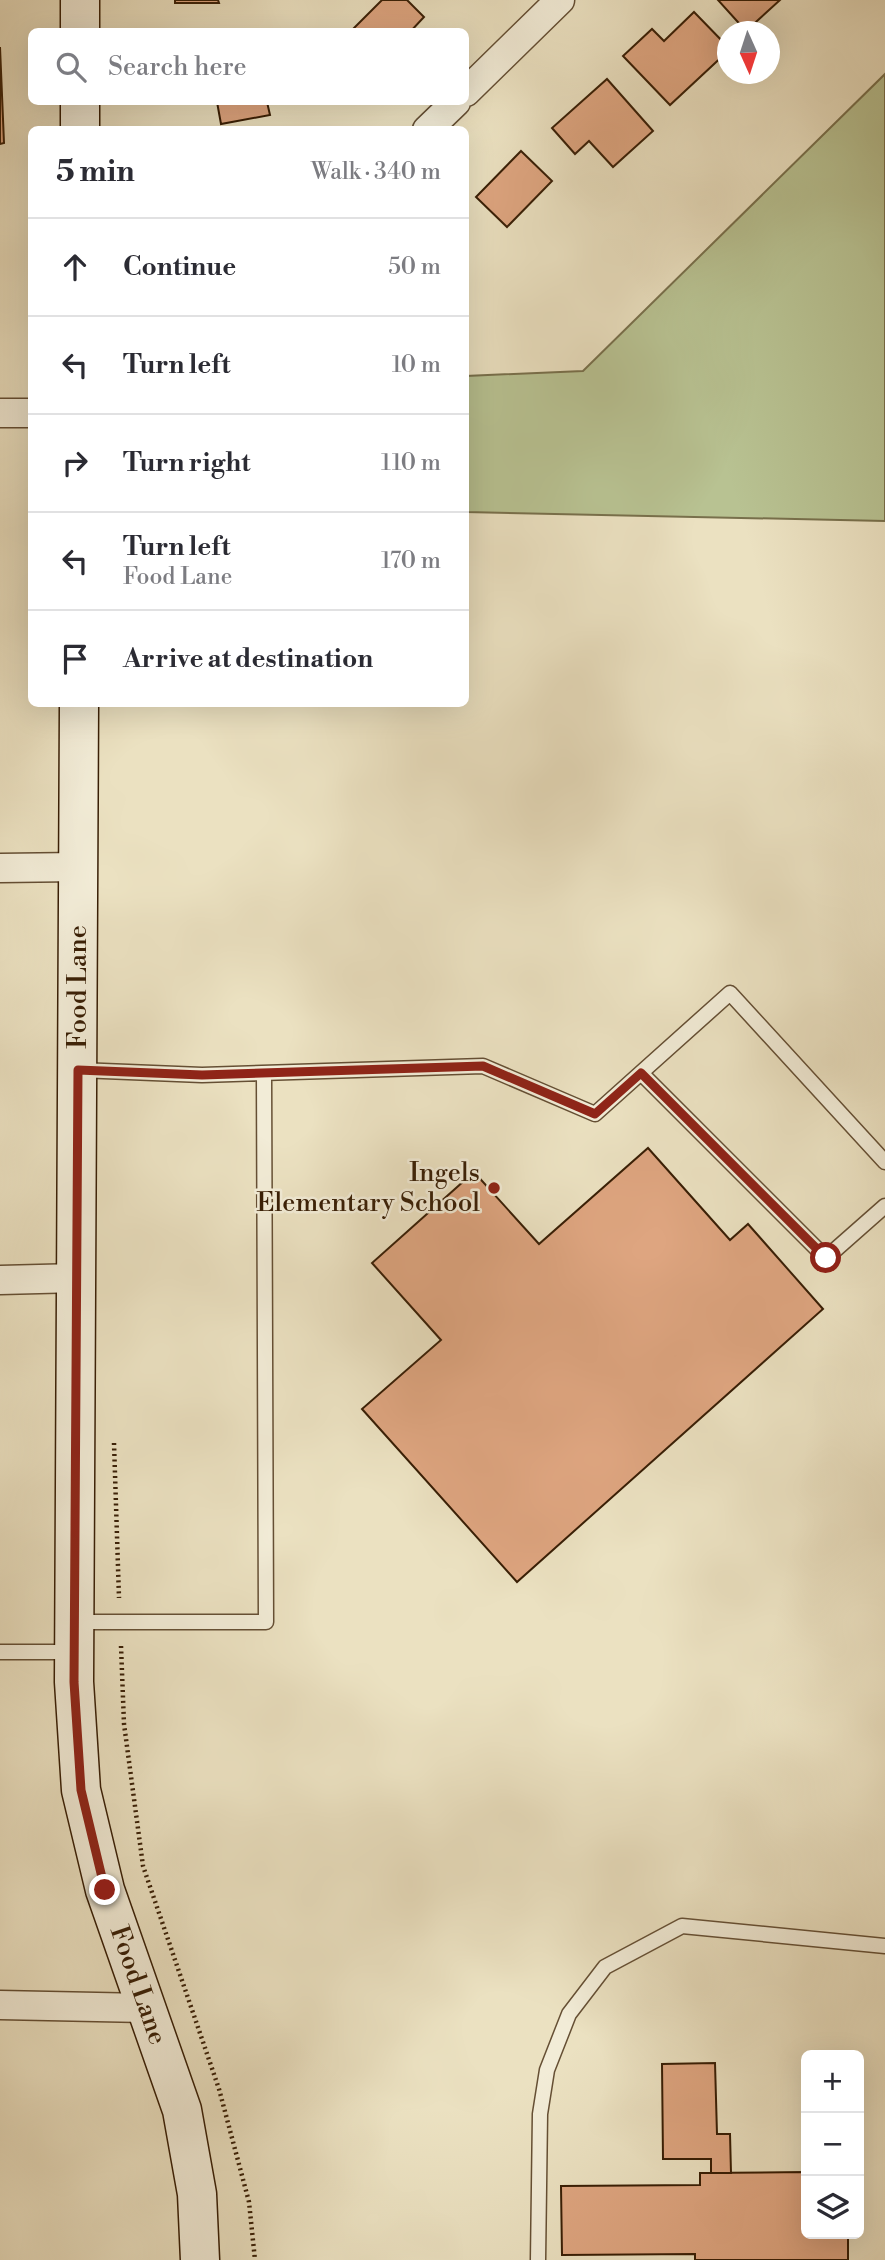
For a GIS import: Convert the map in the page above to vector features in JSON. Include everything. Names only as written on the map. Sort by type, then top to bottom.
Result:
[{"type":"street","points":[[80,0],[80,28]]},
{"type":"street","points":[[469,89],[560,0]]},
{"type":"street","points":[[80,105],[80,126]]},
{"type":"street","points":[[431,126],[453,105]]},
{"type":"street","points":[[0,413],[28,413]]},
{"type":"street","name":"Food Lane","points":[[79,707],[74,1637],[81,1790],[105,1890],[182,2110],[197,2194],[200,2260]]},
{"type":"street","points":[[0,867],[78,867]]},
{"type":"street","points":[[0,1280],[78,1278]]},
{"type":"street","points":[[0,2005],[145,2008]]},
{"type":"lane","points":[[78,1070],[202,1075],[483,1066],[595,1114],[730,993],[885,1161]]},
{"type":"lane","points":[[0,1652],[74,1637],[120,1622],[266,1622],[264,1073]]},
{"type":"lane","points":[[641,1073],[826,1258],[885,1206]]},
{"type":"lane","points":[[538,2260],[540,2114],[547,2070],[569,2014],[605,1967],[682,1926],[885,1946]]},
{"type":"path","points":[[114,1434],[124,1724],[143,1866],[219,2089],[249,2202],[255,2260]]},
{"type":"green space","points":[[885,74],[885,521],[469,512],[469,376],[583,371]]},
{"type":"building","points":[[175,0],[218,0],[219,3],[175,3]]},
{"type":"building","points":[[382,0],[407,0],[424,17],[414,28],[354,28]]},
{"type":"building","points":[[718,0],[780,0],[757,21],[737,21]]},
{"type":"building","points":[[694,12],[717,36],[717,61],[670,105],[623,56],[652,29],[664,41]]},
{"type":"building","points":[[0,47],[4,143],[0,144]]},
{"type":"building","points":[[607,79],[653,131],[613,167],[589,141],[575,154],[552,128]]},
{"type":"building","points":[[218,105],[268,105],[270,115],[221,124]]},
{"type":"building","points":[[521,151],[552,181],[507,227],[476,197]]},
{"type":"building","points":[[648,1148],[730,1240],[748,1224],[823,1309],[517,1582],[362,1409],[441,1340],[372,1263],[474,1172],[539,1244]]},
{"type":"building","points":[[715,2063],[717,2134],[730,2134],[731,2173],[711,2173],[711,2159],[663,2159],[662,2064]]},
{"type":"building","points":[[801,2172],[801,2239],[848,2239],[848,2260],[695,2260],[695,2254],[562,2255],[561,2186],[700,2185],[700,2173]]},
{"type":"place","name":"Ingels Elementary School","points":[[494,1188]]},
{"type":"route","points":[[105,1890],[81,1790],[74,1682],[78,1070],[202,1075],[483,1066],[595,1114],[641,1073],[826,1258]]}]
